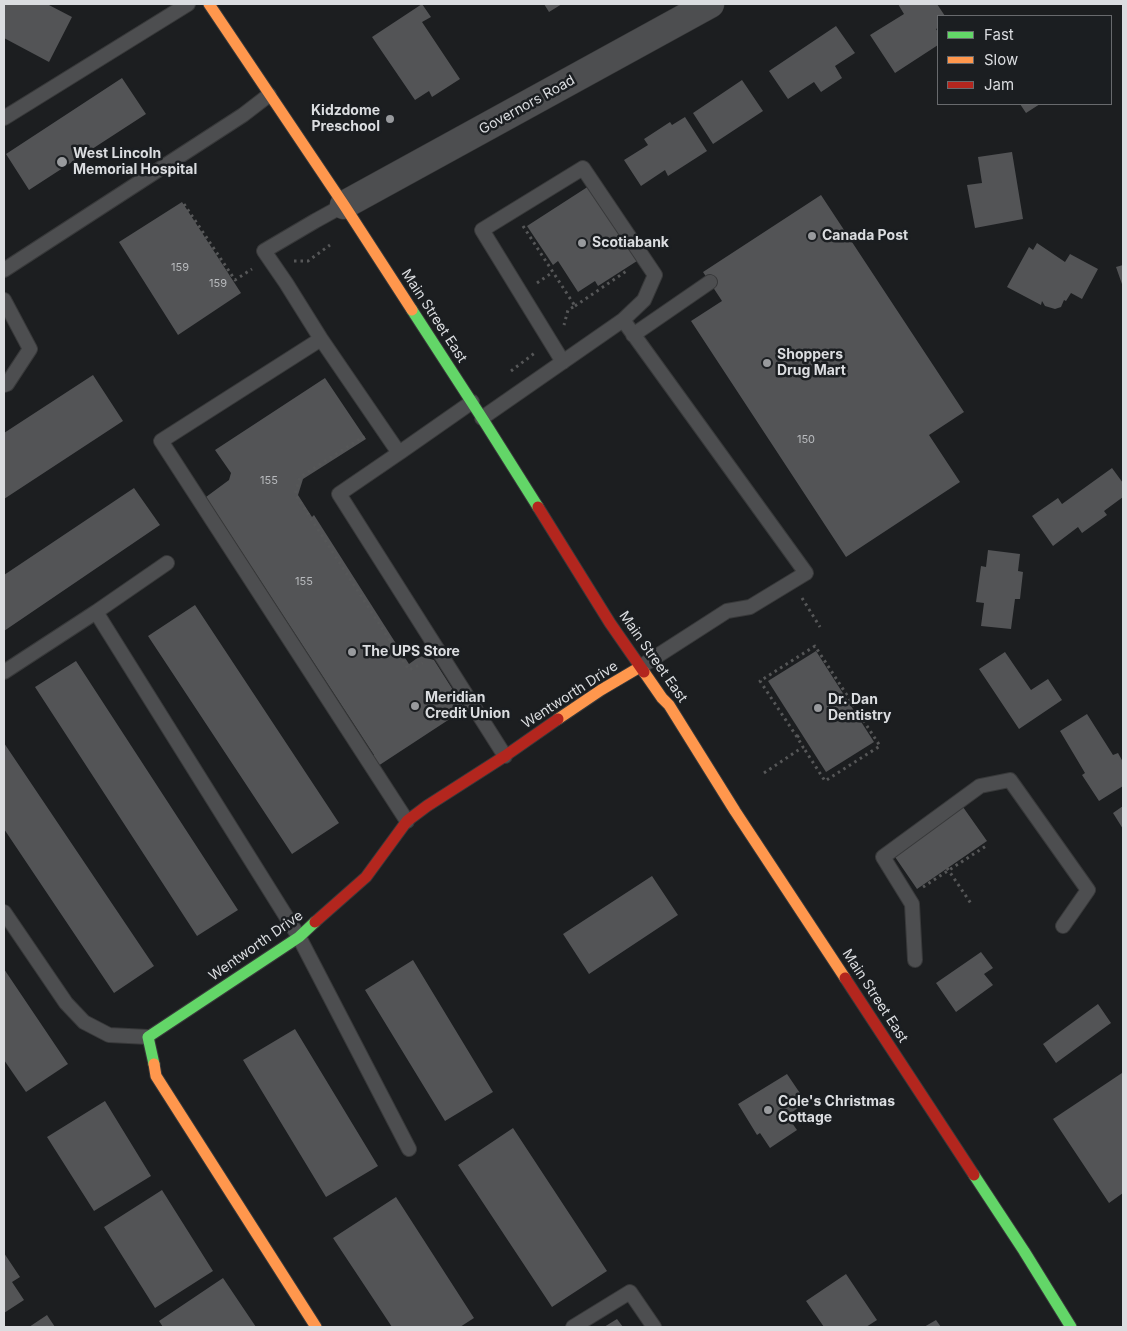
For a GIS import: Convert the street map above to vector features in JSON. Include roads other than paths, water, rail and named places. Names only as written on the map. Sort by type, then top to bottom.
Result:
[{"type":"main road","name":"Main Street East","points":[[209,4],[344,205],[472,402],[610,623],[662,698],[669,705],[735,811],[941,1123],[1071,1327]]},
{"type":"main road","name":"Wentworth Drive","points":[[148,1037],[300,937],[366,877],[407,821],[601,690],[640,667]]},
{"type":"main road","points":[[148,1037],[156,1076],[316,1327]]},
{"type":"street","name":"Governors Road","points":[[344,205],[710,4]]},
{"type":"lane","points":[[4,118],[188,4]]},
{"type":"lane","points":[[4,270],[270,95]]},
{"type":"lane","points":[[482,418],[563,362],[623,320],[644,300],[655,275],[583,168],[482,230],[563,362]]},
{"type":"lane","points":[[344,205],[264,252],[399,453]]},
{"type":"lane","points":[[634,335],[710,282]]},
{"type":"lane","points":[[4,300],[30,349],[7,384],[4,385]]},
{"type":"lane","points":[[623,320],[806,573],[750,607],[727,611],[640,667]]},
{"type":"lane","points":[[321,338],[161,441],[407,821]]},
{"type":"lane","points":[[472,402],[338,494],[505,756]]},
{"type":"lane","points":[[4,672],[167,563]]},
{"type":"lane","points":[[96,612],[300,937],[409,1149]]},
{"type":"lane","points":[[915,960],[912,904],[883,857],[980,786],[1010,780],[1088,890],[1063,926]]},
{"type":"lane","points":[[4,912],[66,1003],[84,1022],[110,1035],[148,1037]]},
{"type":"lane","points":[[573,1327],[630,1292],[654,1327]]},
{"type":"place","name":"Kidzdome Preschool","points":[[390,119]]},
{"type":"place","name":"West Lincoln Memorial Hospital","points":[[62,162]]},
{"type":"place","name":"Canada Post","points":[[812,236]]},
{"type":"place","name":"Scotiabank","points":[[582,243]]},
{"type":"place","name":"Shoppers Drug Mart","points":[[767,363]]},
{"type":"place","name":"The UPS Store","points":[[352,652]]},
{"type":"place","name":"Meridian Credit Union","points":[[415,706]]},
{"type":"place","name":"Dr. Dan Dentistry","points":[[818,708]]},
{"type":"place","name":"Cole's Christmas Cottage","points":[[768,1110]]}]
